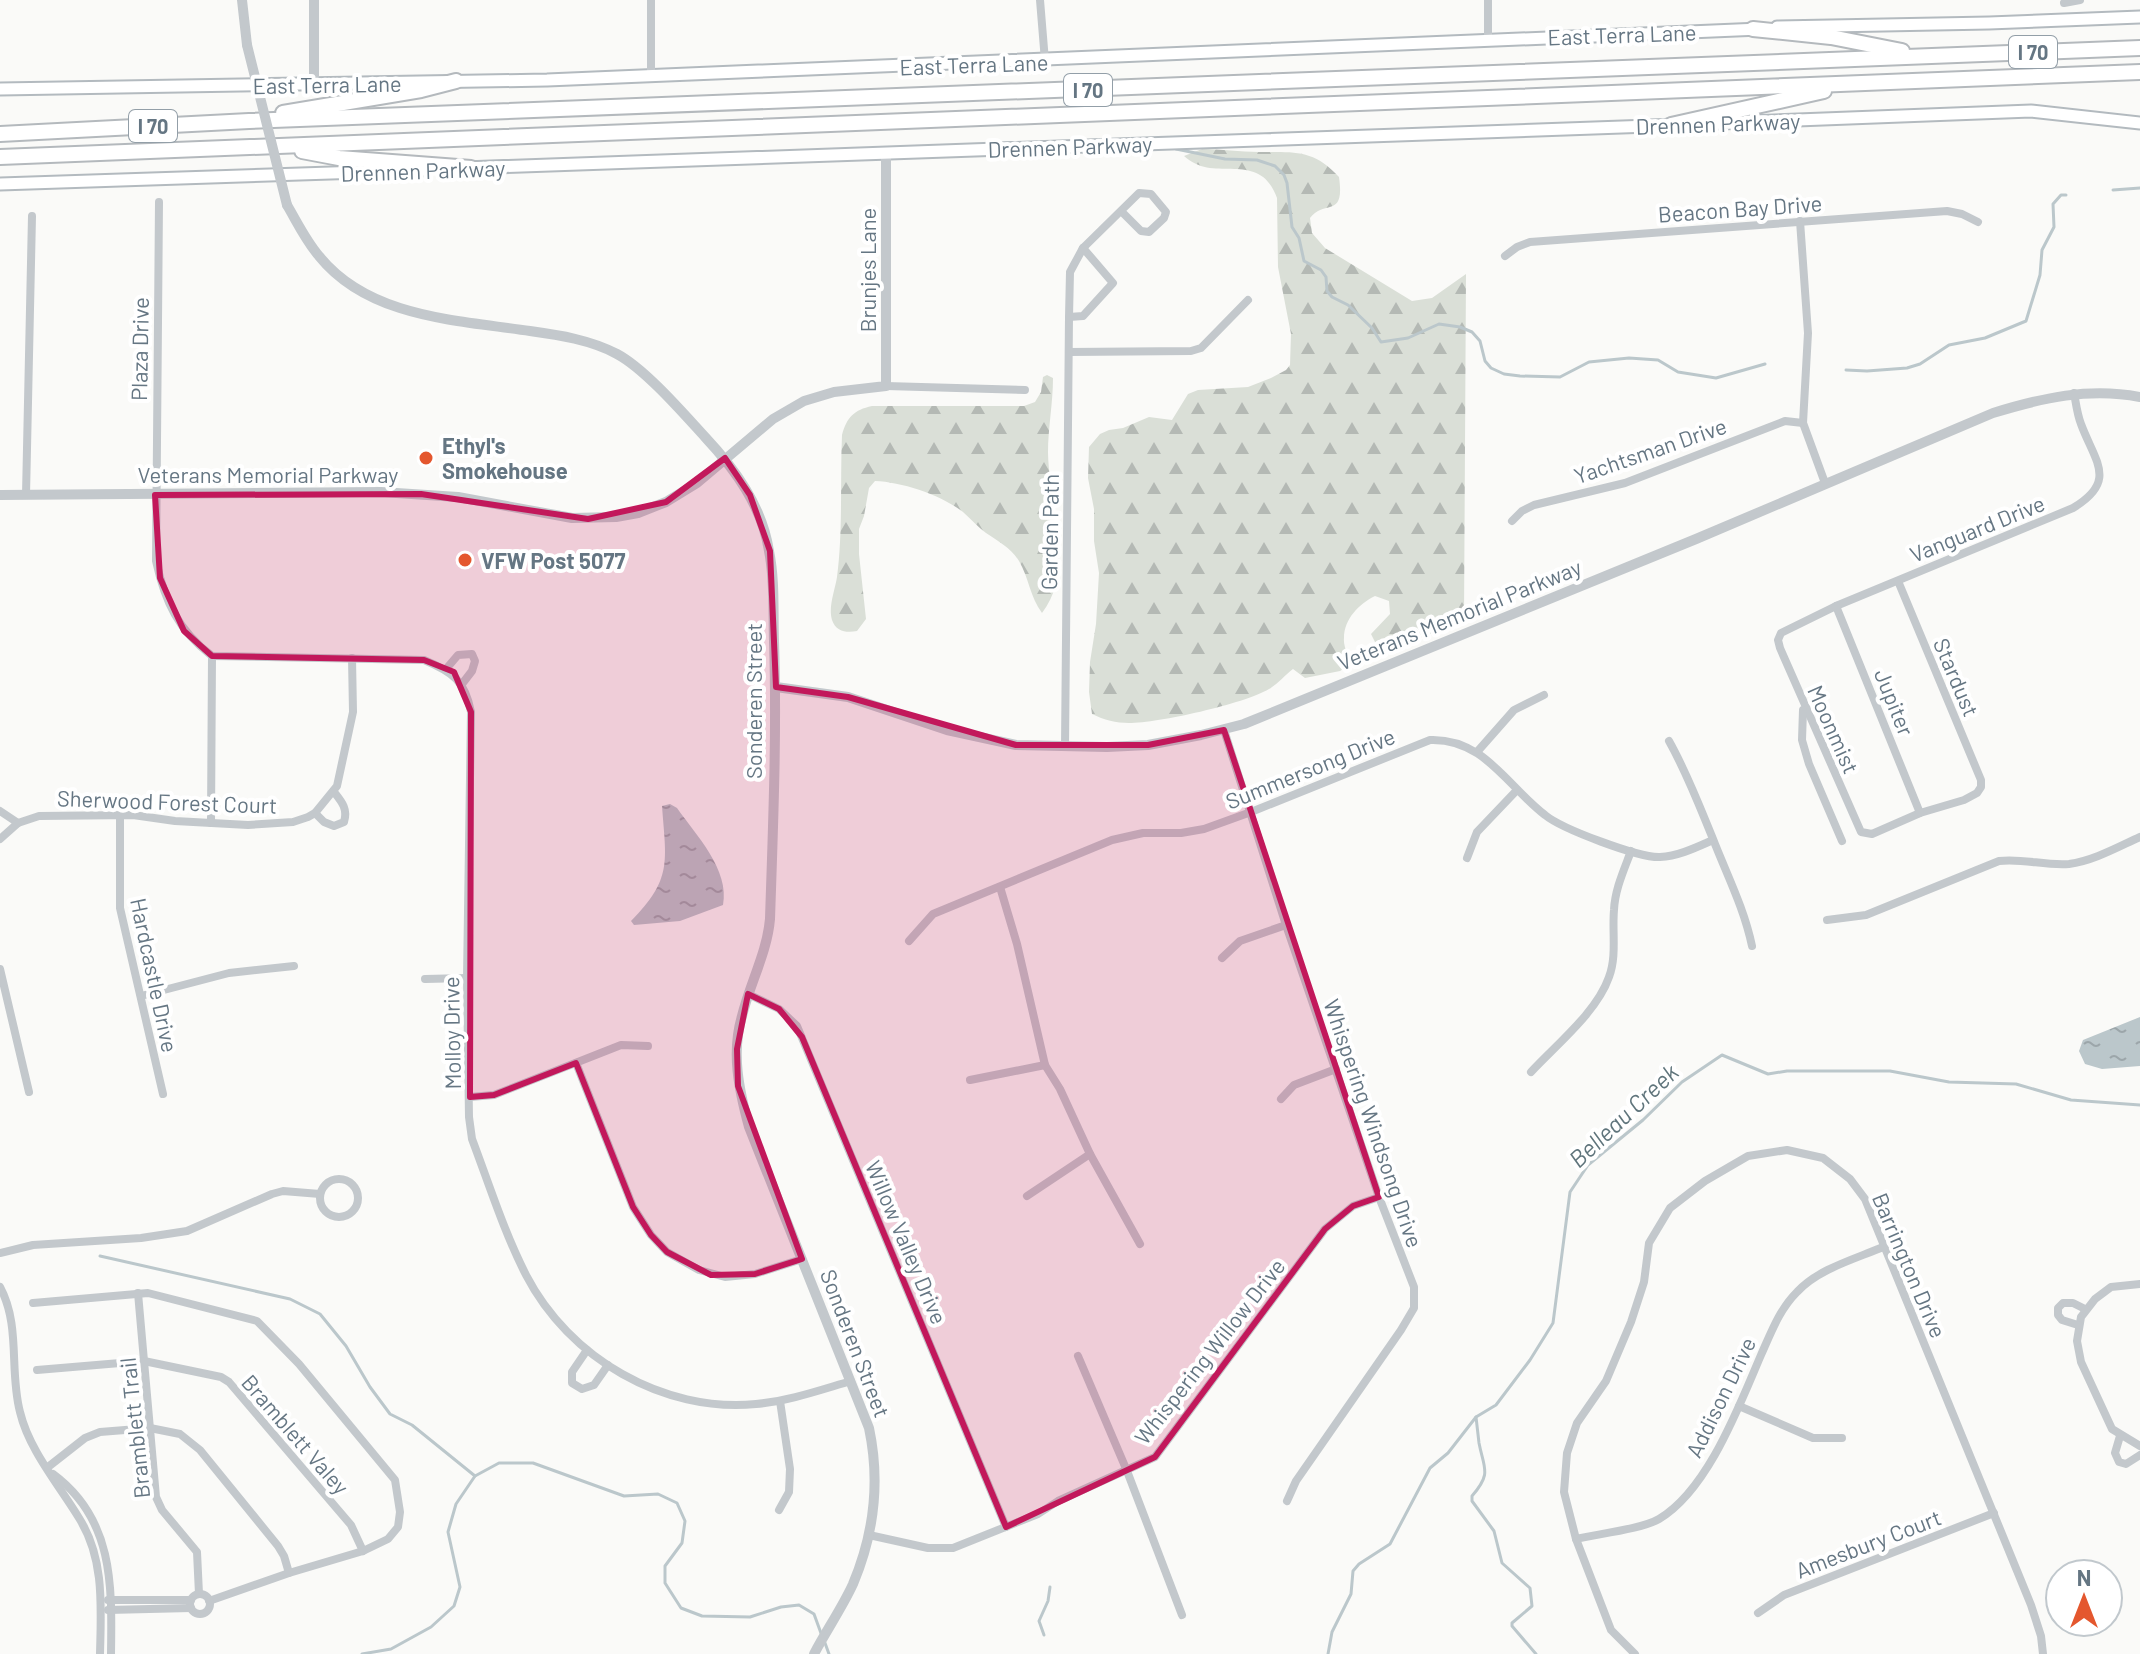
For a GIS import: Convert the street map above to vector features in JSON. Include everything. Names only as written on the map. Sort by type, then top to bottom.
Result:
[{"type":"highway","points":[[1753,29],[1831,37],[1926,56]]},
{"type":"highway","name":"I 70","points":[[0,134],[249,121],[2140,48]]},
{"type":"highway","name":"I 70","points":[[0,157],[2140,72]]},
{"type":"highway","points":[[249,121],[456,81]]},
{"type":"highway","points":[[1671,125],[1863,83]]},
{"type":"highway","points":[[278,146],[339,158],[471,168]]},
{"type":"main road","name":"East Terra Lane","points":[[0,89],[651,77],[1798,25],[1989,23],[2139,16]]},
{"type":"main road","name":"Drennen Parkway","points":[[0,184],[2031,111],[2140,123]]},
{"type":"street","name":"Sonderen Street","points":[[242,0],[247,45],[287,205],[320,258],[365,295],[397,308],[433,317],[588,342],[616,354],[631,364],[725,458],[750,495],[763,525],[770,551],[776,687],[768,935],[740,1019],[738,1086],[749,1127],[869,1428],[875,1498],[869,1535],[853,1583],[814,1654]]},
{"type":"street","points":[[314,0],[314,83]]},
{"type":"street","points":[[651,0],[651,77]]},
{"type":"street","points":[[1040,0],[1045,61]]},
{"type":"street","points":[[1488,0],[1488,39]]},
{"type":"street","points":[[2064,3],[2080,0]]},
{"type":"street","name":"Brunjes Lane","points":[[886,153],[886,386]]},
{"type":"street","points":[[1069,317],[1083,316],[1113,283],[1083,248],[1139,193],[1151,194],[1166,212],[1149,232],[1141,231],[1122,212]]},
{"type":"street","name":"Plaza Drive","points":[[155,495],[159,202]]},
{"type":"street","name":"Beacon Bay Drive","points":[[1505,256],[1530,242],[1800,221],[1947,211],[1978,222]]},
{"type":"street","points":[[26,495],[32,216]]},
{"type":"street","points":[[1800,221],[1807,304],[1807,376],[1803,423],[1825,483]]},
{"type":"street","name":"Garden Path","points":[[1065,747],[1070,272],[1083,248]]},
{"type":"street","points":[[1069,352],[1191,351],[1201,348],[1248,300]]},
{"type":"street","name":"Veterans Memorial Parkway","points":[[0,495],[421,494],[588,519],[638,513],[666,502],[697,483],[773,419],[804,401],[834,392],[886,386],[1025,390]]},
{"type":"street","name":"Veterans Memorial Parkway","points":[[776,687],[848,697],[947,730],[996,742],[1065,747],[1148,745],[1224,730],[1696,539],[1993,413],[2074,393],[2140,397]]},
{"type":"street","name":"Vanguard Drive","points":[[1778,640],[1789,627],[2073,508],[2096,491],[2100,469],[2080,423],[2074,393]]},
{"type":"street","name":"Yachtsman Drive","points":[[1512,521],[1534,505],[1625,483],[1785,421],[1803,423]]},
{"type":"street","points":[[155,495],[156,561],[160,578],[176,620],[193,641],[212,656],[211,823]]},
{"type":"street","name":"Stardust","points":[[1898,581],[1981,780],[1977,793],[1920,813]]},
{"type":"street","name":"Jupiter","points":[[1836,606],[1920,813]]},
{"type":"street","name":"Moonmist","points":[[1778,640],[1803,706],[1861,832],[1872,834],[1920,813]]},
{"type":"street","name":"Molloy Drive","points":[[446,669],[458,655],[472,654],[475,661],[472,671],[462,684]]},
{"type":"street","name":"Molloy Drive","points":[[212,656],[424,660],[446,669],[462,684],[471,712],[467,978],[472,1139],[526,1275],[544,1305],[587,1350],[635,1382],[666,1394],[737,1406],[780,1401],[851,1381]]},
{"type":"street","name":"Sherwood Forest Court","points":[[18,823],[39,816],[120,815],[248,825],[293,822],[315,813],[334,792],[345,755],[353,712],[352,658]]},
{"type":"street","points":[[1477,752],[1514,710],[1544,695]]},
{"type":"street","points":[[1803,706],[1802,740],[1842,841]]},
{"type":"street","name":"Whispering Windsong Drive","points":[[1224,730],[1286,925],[1379,1197],[1414,1287],[1414,1308],[1401,1330],[1296,1481],[1287,1501]]},
{"type":"street","name":"Summersong Drive","points":[[909,941],[933,914],[1112,840],[1143,833],[1181,833],[1204,829],[1430,740],[1453,742],[1477,752],[1546,816],[1563,826],[1631,851],[1663,857],[1713,840]]},
{"type":"street","points":[[1669,741],[1685,769],[1746,919],[1752,946]]},
{"type":"street","points":[[1467,858],[1477,832],[1517,790]]},
{"type":"street","name":"Sherwood Forest Court","points":[[315,813],[334,826],[344,822],[344,804],[334,792]]},
{"type":"street","points":[[0,811],[18,823],[0,839]]},
{"type":"street","name":"Hardcastle Drive","points":[[120,815],[120,908],[163,1094]]},
{"type":"street","points":[[1827,920],[1866,915],[1999,861],[2017,859],[2071,864],[2140,837]]},
{"type":"street","points":[[1531,1072],[1595,1003],[1610,976],[1614,959],[1617,889],[1631,851]]},
{"type":"street","points":[[1000,887],[1017,944],[1045,1065],[1140,1244]]},
{"type":"street","points":[[1222,958],[1240,941],[1286,925]]},
{"type":"street","points":[[141,996],[229,973],[294,966]]},
{"type":"street","points":[[0,969],[29,1092]]},
{"type":"street","points":[[425,979],[467,978]]},
{"type":"street","name":"Willow Valley Drive","points":[[748,994],[779,1009],[797,1026],[1006,1527]]},
{"type":"street","points":[[470,1097],[494,1095],[621,1045],[648,1046]]},
{"type":"street","points":[[576,1063],[633,1207],[651,1235],[667,1252],[699,1270],[725,1277],[755,1274],[802,1259]]},
{"type":"street","points":[[970,1080],[1045,1065]]},
{"type":"street","points":[[1281,1099],[1294,1085],[1336,1069]]},
{"type":"street","name":"Barrington Drive","points":[[1635,1654],[1611,1630],[1576,1539],[1564,1492],[1567,1453],[1577,1423],[1606,1381],[1631,1322],[1644,1282],[1649,1243],[1670,1208],[1705,1181],[1748,1156],[1787,1150],[1823,1158],[1850,1179],[1865,1199],[2031,1605],[2043,1654]]},
{"type":"street","points":[[1027,1196],[1090,1154]]},
{"type":"street","points":[[341,1179],[356,1189],[358,1201],[353,1212],[336,1217],[324,1211],[320,1194],[328,1182],[341,1179]]},
{"type":"street","points":[[0,1253],[33,1245],[141,1238],[187,1231],[272,1194],[283,1191],[320,1194]]},
{"type":"street","name":"Whispering Willow Drive","points":[[869,1535],[901,1544],[953,1548],[1006,1527],[1155,1457],[1325,1229],[1353,1206],[1379,1197]]},
{"type":"street","name":"Addison Drive","points":[[1576,1539],[1656,1521],[1679,1504],[1699,1480],[1739,1406],[1781,1311],[1799,1289],[1831,1269],[1883,1247]]},
{"type":"street","points":[[2140,1284],[2111,1287],[2085,1309],[2078,1325],[2077,1341],[2081,1362],[2103,1415],[2120,1436],[2140,1446]]},
{"type":"street","points":[[0,1287],[12,1321],[19,1409],[35,1451],[50,1470],[69,1486],[92,1519],[107,1559],[112,1599],[111,1654]]},
{"type":"street","points":[[33,1303],[138,1293],[249,1317],[266,1327],[395,1480],[399,1494],[398,1527],[388,1539],[363,1551],[209,1601]]},
{"type":"street","name":"Bramblett Trail","points":[[138,1293],[156,1497],[162,1510],[197,1552],[199,1594]]},
{"type":"street","points":[[2078,1325],[2062,1320],[2058,1308],[2063,1303],[2073,1303],[2085,1309]]},
{"type":"street","points":[[587,1350],[572,1372],[572,1383],[576,1387],[582,1389],[594,1385],[608,1365]]},
{"type":"street","points":[[1078,1356],[1127,1471],[1182,1615]]},
{"type":"street","name":"Bramblett Valey","points":[[37,1370],[144,1361],[212,1374],[229,1382],[351,1525],[363,1551]]},
{"type":"street","points":[[779,1510],[789,1492],[790,1469],[780,1401]]},
{"type":"street","points":[[1739,1406],[1813,1438],[1842,1438]]},
{"type":"street","points":[[50,1470],[91,1434],[150,1428],[180,1434],[200,1450],[278,1546],[289,1573]]},
{"type":"street","points":[[2120,1436],[2115,1453],[2119,1462],[2126,1464],[2140,1455]]},
{"type":"street","points":[[50,1470],[59,1491],[79,1517],[98,1568],[100,1654]]},
{"type":"street","name":"Amesbury Court","points":[[1758,1613],[1784,1595],[1994,1513]]},
{"type":"street","points":[[101,1610],[191,1604],[199,1594],[206,1596],[209,1607],[204,1613],[197,1614],[191,1604]]},
{"type":"street","points":[[101,1600],[191,1604]]},
{"type":"highlighted area","points":[[725,458],[750,495],[770,551],[776,687],[848,697],[1016,745],[1148,745],[1224,730],[1379,1197],[1353,1206],[1325,1229],[1155,1457],[1006,1527],[802,1037],[779,1009],[748,994],[737,1049],[738,1086],[802,1259],[755,1274],[711,1275],[667,1252],[651,1235],[633,1207],[576,1063],[494,1095],[470,1097],[471,712],[454,672],[424,660],[212,656],[184,631],[160,578],[155,495],[421,494],[588,519],[666,502]]},
{"type":"green space","points":[[1202,149],[1303,154],[1321,161],[1339,177],[1339,198],[1332,206],[1310,218],[1312,233],[1325,248],[1412,301],[1432,298],[1466,274],[1464,620],[1409,641],[1375,642],[1371,634],[1390,614],[1389,601],[1375,596],[1363,603],[1350,618],[1344,641],[1349,665],[1340,671],[1305,678],[1293,669],[1269,689],[1241,701],[1160,720],[1119,722],[1092,714],[1089,692],[1099,573],[1088,478],[1089,447],[1100,434],[1109,430],[1123,428],[1149,417],[1172,420],[1188,394],[1198,390],[1248,387],[1271,378],[1290,365],[1291,334],[1278,267],[1277,198],[1269,183],[1259,174],[1248,170],[1209,168],[1184,156]]},
{"type":"green space","points":[[1043,377],[1053,378],[1048,453],[1059,556],[1052,596],[1042,613],[1016,556],[963,512],[921,490],[875,481],[869,488],[859,529],[866,619],[857,631],[846,632],[836,627],[831,610],[840,543],[842,435],[849,419],[856,412],[872,406],[1024,406],[1035,402],[1041,392]]},
{"type":"water","points":[[670,804],[677,808],[717,866],[724,892],[723,905],[680,921],[634,925],[631,921],[654,893],[664,868],[662,806]]},
{"type":"water","points":[[2140,1017],[2140,1066],[2102,1069],[2085,1064],[2079,1051],[2083,1040]]},
{"type":"waterway","points":[[1176,149],[1225,159],[1257,160],[1275,166],[1287,183],[1292,227],[1299,238],[1304,261],[1321,270],[1326,277],[1327,291],[1348,305],[1372,328],[1381,342],[1408,338],[1439,324],[1460,327],[1472,332],[1480,341],[1485,361],[1491,368],[1520,376],[1560,377],[1589,362],[1629,358],[1658,360],[1678,372],[1716,378],[1765,364]]},
{"type":"waterway","points":[[2113,190],[2140,188]]},
{"type":"waterway","points":[[1846,370],[1907,368],[1920,364],[1949,345],[1985,338],[2026,321],[2040,275],[2042,250],[2054,227],[2053,204],[2061,195],[2066,195]]},
{"type":"waterway","name":"Belleau Creek","points":[[1328,1654],[1332,1632],[1351,1594],[1353,1571],[1390,1544],[1430,1468],[1448,1453],[1476,1417],[1496,1405],[1553,1323],[1570,1192],[1588,1165],[1643,1120],[1682,1082],[1722,1055],[1768,1074],[1787,1071],[1890,1071],[1949,1082],[2016,1084],[2071,1100],[2140,1105]]},
{"type":"waterway","points":[[100,1256],[290,1299],[320,1314],[346,1346],[390,1414],[412,1425],[475,1476]]},
{"type":"waterway","points":[[1476,1417],[1485,1471],[1472,1501],[1494,1531],[1502,1563],[1530,1588],[1532,1606],[1512,1626],[1536,1654]]},
{"type":"waterway","name":"Belleau Creek","points":[[362,1654],[391,1649],[431,1627],[454,1606],[460,1587],[448,1532],[456,1504],[475,1476],[499,1463],[533,1463],[624,1496],[658,1494],[677,1503],[685,1521],[682,1543],[665,1566],[665,1583],[681,1608],[702,1616],[750,1617],[799,1605],[814,1614],[822,1636]]},
{"type":"waterway","points":[[1044,1635],[1039,1621],[1048,1601],[1050,1587]]},
{"type":"waterway","name":"Belleau Creek","points":[[825,1643],[829,1654]]},
{"type":"place","name":"Ethyl's Smokehouse","points":[[426,458]]},
{"type":"place","name":"VFW Post 5077","points":[[465,560]]}]
